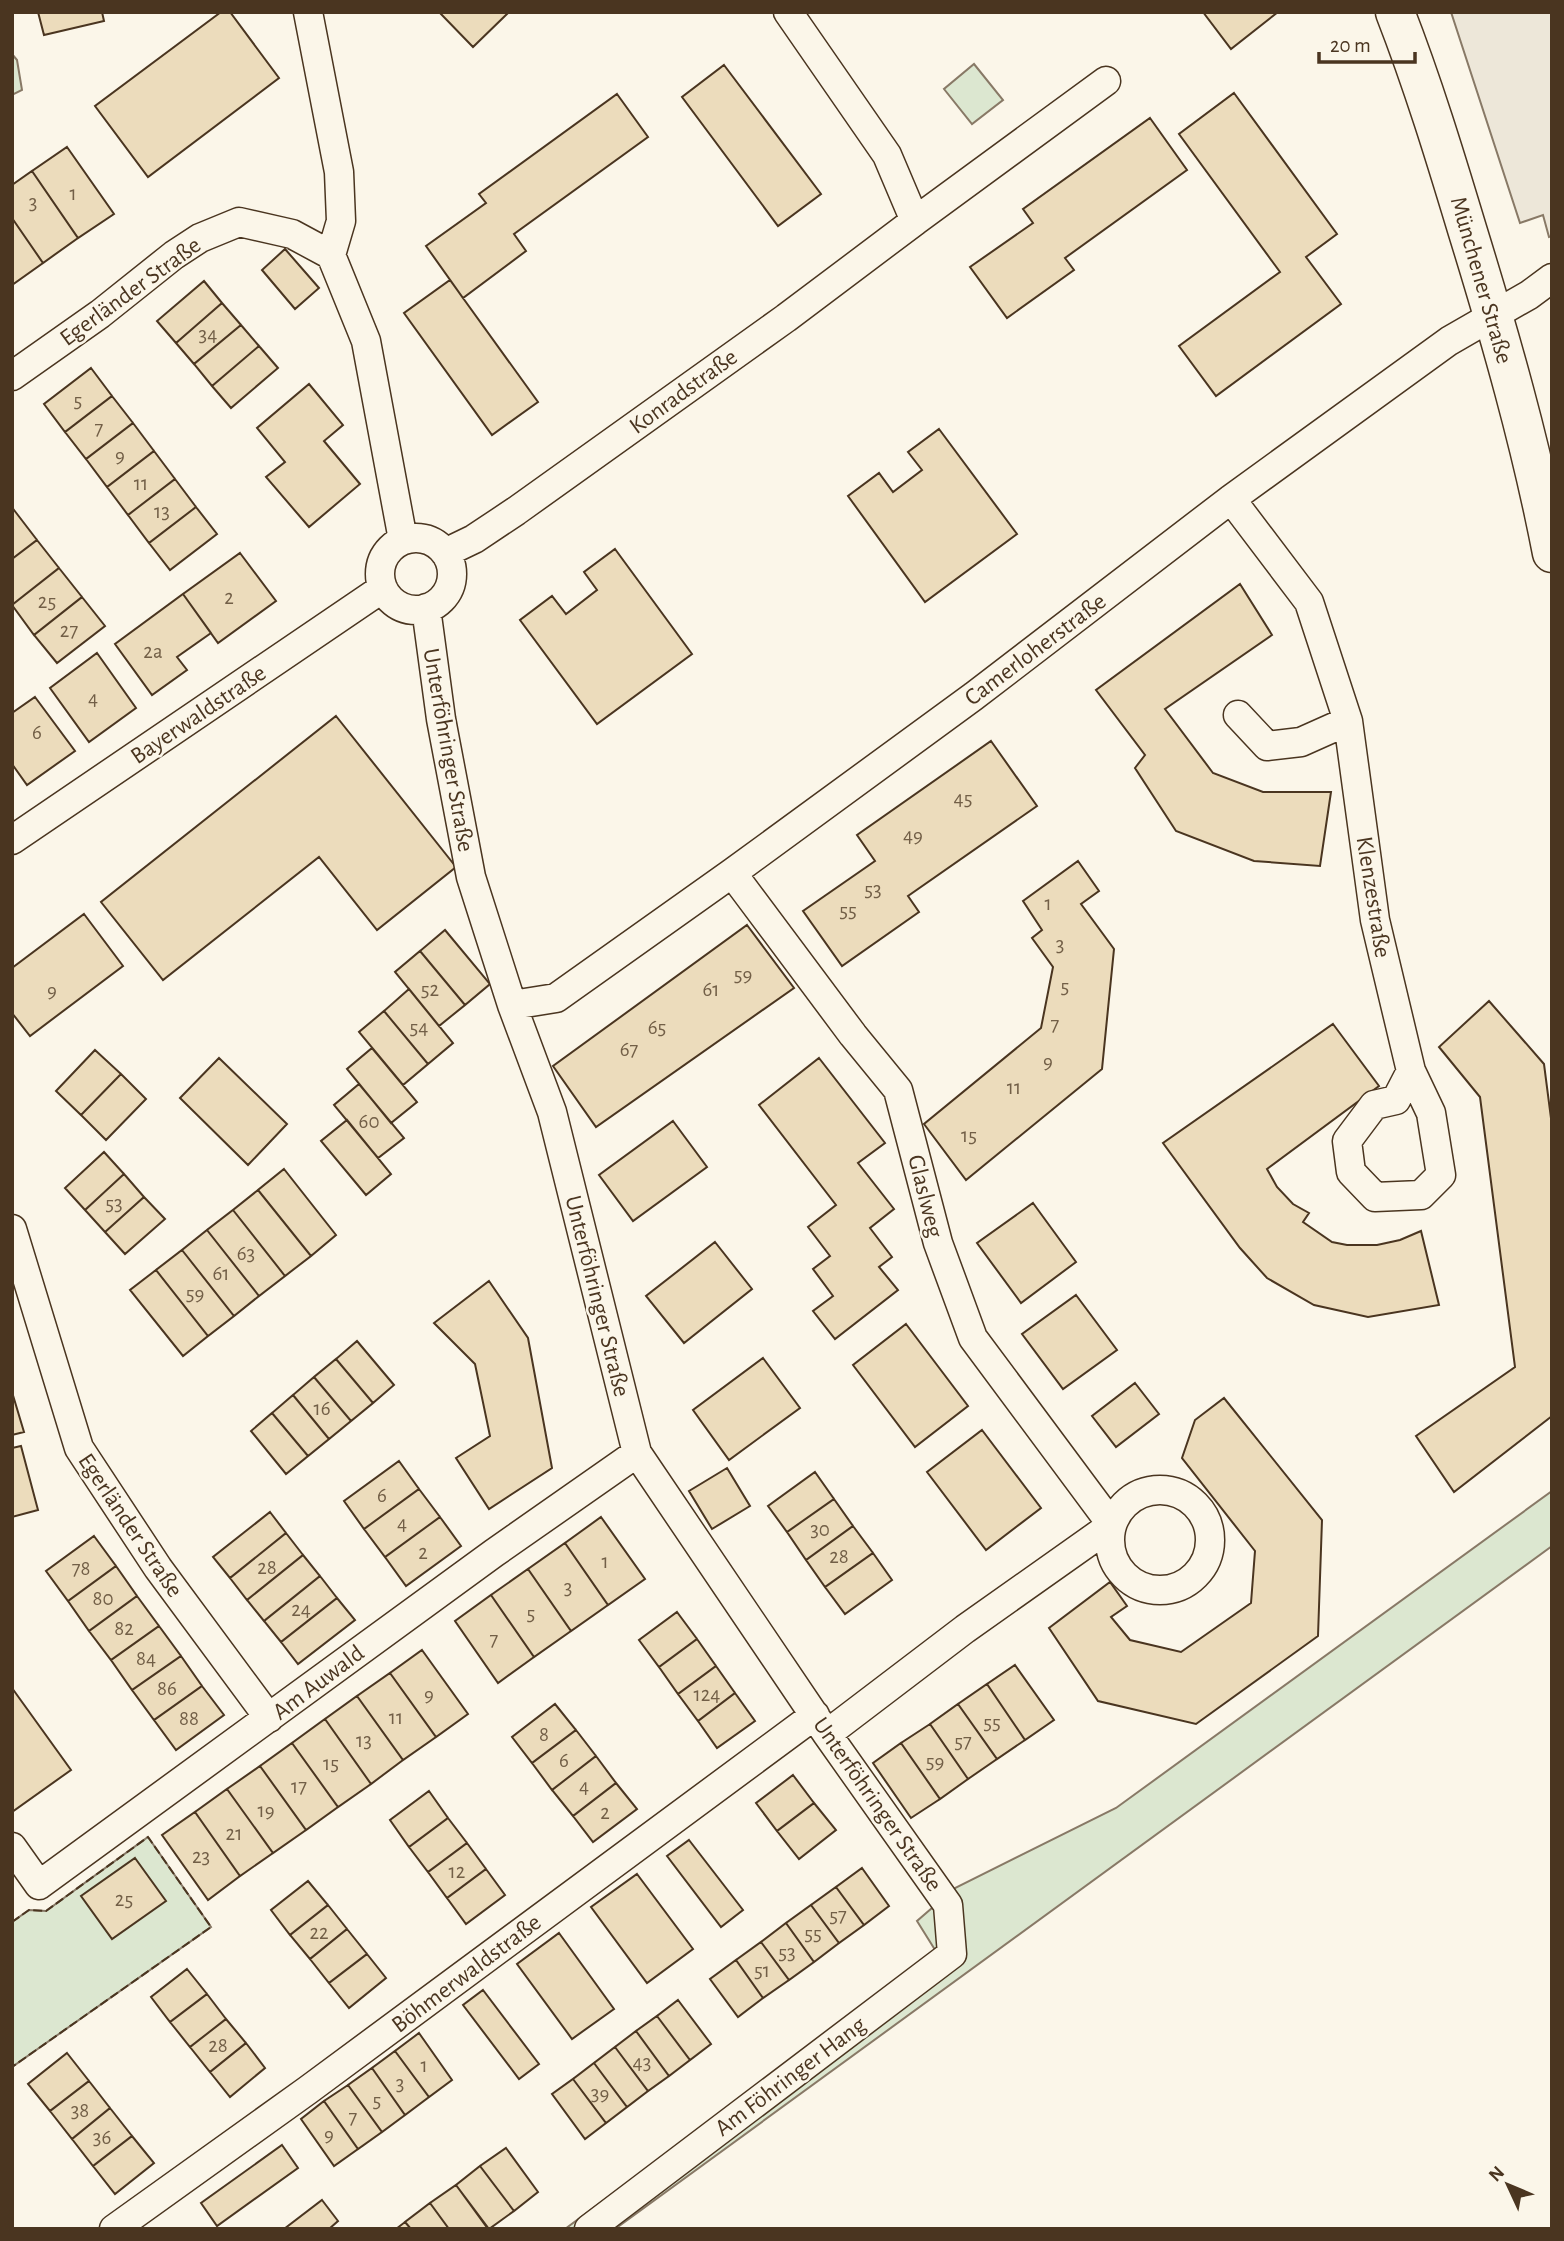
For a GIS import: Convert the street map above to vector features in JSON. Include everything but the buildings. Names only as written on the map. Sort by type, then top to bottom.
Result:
[{"type":"main road","name":"Münchener Straße","points":[[1395,12],[1423,84],[1494,315],[1552,553]]},
{"type":"street","points":[[308,12],[338,173],[341,221],[331,255],[366,341],[403,540]]},
{"type":"street","points":[[788,12],[887,155],[915,221]]},
{"type":"street","name":"Konradstraße","points":[[445,553],[474,540],[516,511],[786,318],[1106,81]]},
{"type":"street","name":"Egerländer Straße","points":[[12,376],[200,238],[239,222],[292,234],[331,255]]},
{"type":"street","name":"Camerloherstraße","points":[[512,1005],[556,998],[974,696],[1231,499],[1449,341],[1529,295],[1552,278]]},
{"type":"street","name":"Klenzestraße","points":[[1231,499],[1309,602],[1348,721],[1375,920],[1411,1072]]},
{"type":"street","points":[[426,539],[445,553],[452,574],[450,586],[436,603],[426,608],[405,608],[388,597],[380,577],[385,555],[393,546],[403,540],[426,539]]},
{"type":"street","name":"Bayerwaldstraße","points":[[12,840],[383,588]]},
{"type":"street","name":"Unterföhringer Straße","points":[[426,608],[441,719],[471,877],[512,1005],[552,1112],[637,1453],[821,1725],[948,1905]]},
{"type":"street","points":[[1238,715],[1267,746],[1301,742],[1348,721]]},
{"type":"street","name":"Glaslweg","points":[[732,873],[853,1035],[898,1090],[938,1243],[973,1338],[1112,1525],[965,1629],[821,1725]]},
{"type":"street","name":"Egerländer Straße","points":[[12,1230],[79,1448],[158,1568],[269,1718]]},
{"type":"street","name":"Am Auwald","points":[[12,1847],[39,1885],[494,1553],[637,1453]]},
{"type":"street","name":"Böhmerwaldstraße","points":[[114,2229],[821,1725]]},
{"type":"street","name":"Am Föhringer Hang","points":[[589,2229],[952,1954],[948,1905]]},
{"type":"green space","points":[[12,54],[17,60],[22,90],[12,95]]},
{"type":"green space","points":[[974,64],[1003,100],[972,124],[944,89]]},
{"type":"green space","points":[[1552,1491],[1552,1546],[615,2229],[565,2229],[937,1953],[917,1921],[955,1888],[1116,1808]]},
{"type":"green space","points":[[148,1837],[211,1927],[12,2067],[12,1922],[29,1910],[46,1911]]},
{"type":"shaded area","points":[[1451,12],[1552,12],[1552,236],[1549,237],[1543,215],[1520,223]]},
{"type":"fence","points":[[12,1922],[29,1910],[46,1911],[148,1837],[211,1927],[12,2067]]}]
